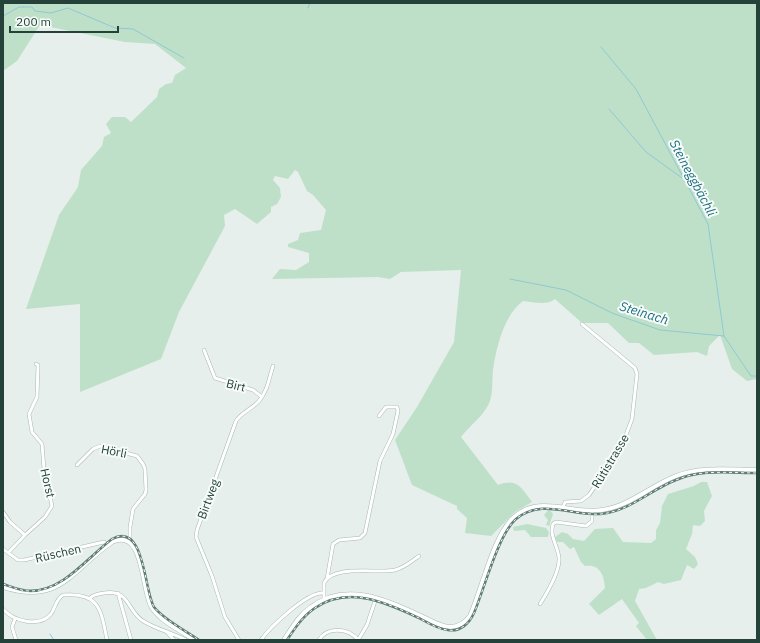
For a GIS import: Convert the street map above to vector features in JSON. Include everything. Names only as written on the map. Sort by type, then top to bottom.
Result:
[{"type":"main road","points":[[284,640],[305,612],[324,599],[350,594],[376,598],[397,605],[441,626],[449,627],[460,625],[467,620],[472,611],[502,533],[512,519],[522,511],[538,506],[563,507],[592,511],[621,506],[663,482],[684,474],[711,470],[757,470]]},
{"type":"main road","points":[[3,587],[24,593],[48,591],[64,582],[108,545],[119,540],[130,542],[137,553],[147,598],[152,609],[194,640]]},
{"type":"street","name":"Rütistrasse","points":[[563,507],[565,502],[581,501],[589,495],[621,448],[632,419],[638,374],[635,368],[582,324]]},
{"type":"street","name":"Birt","points":[[204,350],[215,378],[253,390],[262,397]]},
{"type":"street","name":"Horst","points":[[25,535],[45,517],[52,506],[44,469],[42,444],[32,432],[29,414],[37,397],[38,365],[36,364]]},
{"type":"street","name":"Birtweg","points":[[239,640],[225,617],[212,576],[196,537],[197,530],[236,421],[241,414],[262,397],[268,385],[273,366]]},
{"type":"street","points":[[324,599],[322,592],[324,583],[327,579],[333,544],[339,540],[360,538],[365,533],[379,474],[381,458],[393,434],[398,411],[397,407],[386,407],[380,416]]},
{"type":"street","name":"Hörli","points":[[77,465],[93,449],[100,446],[132,454],[140,460],[145,469],[146,490],[145,494],[133,509],[130,527],[130,542]]},
{"type":"street","points":[[540,604],[549,591],[559,561],[553,538],[553,524],[556,522],[586,526],[592,521],[592,511]]},
{"type":"street","points":[[3,512],[10,522],[25,535]]},
{"type":"street","name":"Rüschen","points":[[8,552],[25,535]]},
{"type":"street","name":"Rüschen","points":[[3,549],[18,560],[24,560],[104,542],[108,545]]},
{"type":"street","points":[[327,579],[333,575],[358,570],[393,571],[404,567],[418,556]]},
{"type":"street","points":[[261,640],[282,617],[309,597],[322,592]]},
{"type":"street","points":[[90,598],[93,595],[103,593],[118,593],[127,601],[142,620],[186,640]]},
{"type":"street","points":[[118,593],[131,640]]},
{"type":"street","points":[[3,609],[7,614],[15,619],[29,621],[41,620],[51,614],[57,600],[63,596],[79,595],[90,598],[98,607],[107,640]]},
{"type":"street","points":[[319,640],[328,632],[338,630],[349,632],[358,640],[367,625],[376,598]]},
{"type":"street","points":[[15,619],[12,628],[16,640]]},
{"type":"street","points":[[166,631],[174,640]]},
{"type":"green space","points":[[3,3],[757,3],[757,379],[747,381],[732,369],[720,335],[709,346],[707,356],[697,352],[654,355],[639,343],[629,343],[608,323],[582,323],[555,299],[544,303],[523,301],[516,307],[502,332],[494,361],[492,394],[488,406],[461,437],[498,485],[504,483],[514,483],[518,485],[532,502],[515,512],[491,536],[465,533],[467,518],[457,509],[457,506],[412,485],[395,440],[417,407],[454,342],[461,270],[401,272],[390,279],[378,277],[272,279],[280,269],[296,270],[309,262],[309,253],[288,247],[288,244],[298,240],[300,233],[321,230],[326,210],[313,195],[307,191],[298,172],[295,170],[288,179],[275,176],[273,180],[280,188],[281,197],[277,204],[271,207],[271,212],[257,224],[235,209],[224,215],[225,226],[179,312],[161,359],[80,392],[80,304],[26,309],[59,215],[78,187],[81,170],[102,146],[104,137],[111,133],[106,124],[112,117],[125,117],[131,122],[157,97],[159,89],[166,84],[172,83],[175,75],[186,68],[155,44],[125,42],[40,25],[17,61],[3,71]]},
{"type":"green space","points":[[701,482],[707,482],[712,496],[704,511],[705,521],[700,526],[693,525],[692,534],[686,549],[695,557],[698,564],[694,569],[687,565],[681,580],[664,584],[658,582],[646,588],[639,589],[635,601],[657,640],[647,640],[636,626],[639,623],[622,599],[599,615],[589,604],[605,588],[604,579],[600,571],[594,567],[585,566],[581,562],[574,547],[570,549],[563,542],[557,542],[555,537],[562,532],[568,534],[573,539],[584,541],[595,529],[613,528],[623,542],[651,543],[656,539],[656,530],[660,523],[662,506],[668,494],[694,486]]},
{"type":"green space","points":[[549,509],[553,514],[549,526],[546,525],[548,520],[544,515]]},
{"type":"green space","points":[[527,524],[546,528],[549,532],[548,537],[531,537],[525,530],[514,531],[513,527]]},
{"type":"waterway","points":[[308,8],[310,3]]},
{"type":"waterway","points":[[3,16],[19,7],[32,7],[35,11],[51,13],[68,8],[115,28],[133,29],[184,58]]},
{"type":"waterway","name":"Steineggbächli","points":[[601,47],[636,89],[708,224],[724,336]]},
{"type":"waterway","points":[[609,109],[646,152],[682,178]]},
{"type":"waterway","name":"Steinach","points":[[510,279],[566,290],[612,313],[660,330],[724,336],[751,376],[757,376]]},
{"type":"waterway","points":[[50,634],[54,640]]},
{"type":"railway","points":[[287,640],[300,622],[315,608],[328,601],[354,597],[381,602],[419,618],[433,626],[456,630],[470,621],[503,537],[516,519],[526,513],[536,510],[557,509],[590,514],[601,514],[631,505],[667,484],[695,474],[716,472],[757,473]]},
{"type":"railway","points":[[3,584],[20,590],[30,591],[42,590],[53,586],[64,580],[112,539],[123,536],[131,540],[137,548],[142,560],[154,607],[169,620],[199,640]]}]
